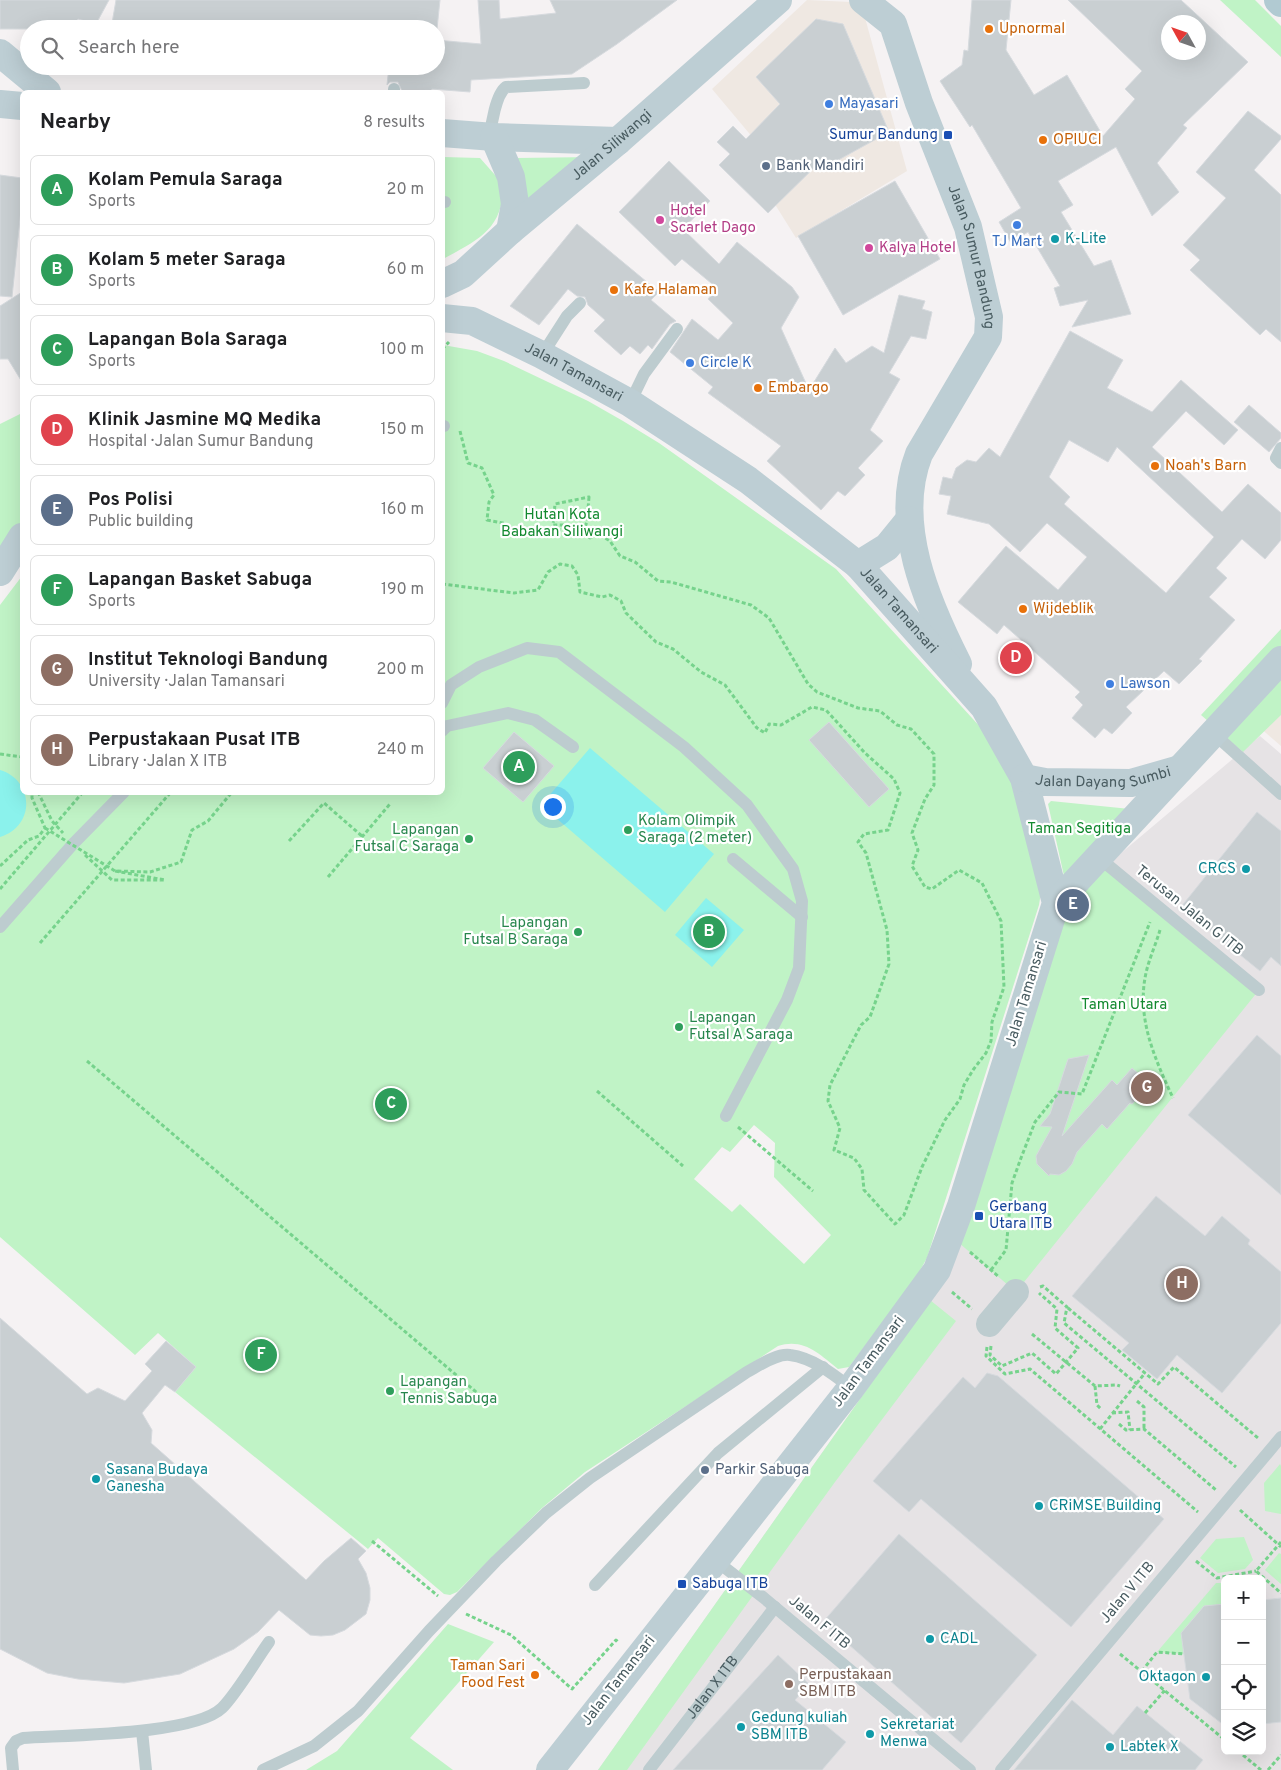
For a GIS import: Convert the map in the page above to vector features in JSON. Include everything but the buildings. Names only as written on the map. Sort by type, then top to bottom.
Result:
[{"type":"main road","name":"Jalan Siliwangi","points":[[453,279],[618,142],[778,0]]},
{"type":"main road","name":"Jalan Sumur Bandung","points":[[863,0],[895,12],[919,103],[968,227],[989,317],[988,337],[978,357],[915,464],[909,520],[917,560],[935,614],[962,673],[984,707]]},
{"type":"main road","points":[[1278,0],[1281,3]]},
{"type":"main road","points":[[0,53],[20,70]]},
{"type":"main road","points":[[27,75],[45,90]]},
{"type":"main road","points":[[0,104],[20,106]]},
{"type":"main road","points":[[445,133],[618,142]]},
{"type":"main road","points":[[492,137],[511,177],[515,204],[510,231]]},
{"type":"main road","points":[[453,279],[466,301],[472,322]]},
{"type":"main road","name":"Jalan Tamansari","points":[[445,318],[472,322],[542,355],[630,404],[748,480],[858,566],[984,707],[1024,778],[1056,903],[951,1236],[929,1284],[851,1388],[550,1770]]},
{"type":"main road","points":[[858,566],[887,547],[909,520]]},
{"type":"main road","points":[[0,572],[20,540]]},
{"type":"main road","name":"Jalan Dayang Sumbi","points":[[1056,903],[1281,660]]},
{"type":"main road","name":"Jalan Dayang Sumbi","points":[[1024,778],[1044,782],[1131,783],[1182,768]]},
{"type":"street","points":[[985,1323],[1020,1291]]},
{"type":"lane","points":[[492,137],[491,123],[501,90],[506,87],[584,83]]},
{"type":"lane","points":[[542,355],[567,316],[580,303]]},
{"type":"lane","points":[[630,404],[644,374],[677,329]]},
{"type":"lane","points":[[1281,448],[1276,458],[1281,463]]},
{"type":"lane","points":[[445,697],[451,685],[479,667],[527,648],[558,652],[684,747],[747,805],[793,869],[802,901],[799,968],[787,1000],[726,1116]]},
{"type":"lane","points":[[445,728],[448,726],[508,713],[535,720],[573,747]]},
{"type":"lane","points":[[1214,734],[1281,794]]},
{"type":"lane","points":[[0,927],[72,844],[121,795]]},
{"type":"lane","name":"Terusan Jalan G ITB","points":[[1098,858],[1259,990]]},
{"type":"lane","points":[[733,859],[802,917]]},
{"type":"lane","points":[[263,1770],[314,1746],[358,1711],[452,1608],[546,1513],[590,1478],[747,1372],[766,1362],[788,1354],[823,1366],[851,1388]]},
{"type":"lane","points":[[596,1585],[718,1453],[823,1366]]},
{"type":"lane","name":"Jalan V ITB","points":[[1001,1770],[1281,1437]]},
{"type":"lane","name":"Jalan F ITB","points":[[715,1560],[775,1607],[970,1770]]},
{"type":"lane","name":"Jalan X ITB","points":[[649,1770],[775,1607]]},
{"type":"lane","points":[[13,1770],[11,1748],[16,1741],[23,1738],[142,1731],[187,1724],[221,1708],[269,1642]]},
{"type":"lane","points":[[142,1731],[146,1770]]},
{"type":"path","points":[[458,424],[468,463],[482,468],[494,495],[489,502],[487,520],[504,523],[511,528],[583,531]]},
{"type":"path","points":[[445,584],[514,593],[538,590],[548,572],[560,564],[572,566],[578,575],[580,592],[602,597],[610,595],[620,601],[626,613],[656,642],[673,649],[701,672],[725,685],[757,728],[765,733],[769,724],[781,725],[812,708],[826,710],[865,753],[894,779],[900,793],[888,830],[864,834],[858,842],[866,853],[887,930],[889,964],[870,1017],[861,1025],[830,1086],[828,1101],[840,1128],[834,1150],[854,1158],[862,1169],[864,1190],[895,1224],[904,1215],[922,1167],[945,1120],[960,1099],[964,1085],[973,1070],[986,1053],[991,1041],[992,1022],[1004,987],[1001,921],[982,883],[959,870],[932,889],[925,887],[912,866],[918,850],[912,833],[924,799],[934,785],[934,754],[911,729],[897,725],[880,711],[858,708],[817,692],[808,684],[769,618],[751,605],[671,582],[658,581],[635,562],[620,556],[610,541],[599,534],[590,538],[583,531],[581,525],[553,526],[555,504],[590,497],[587,522],[583,531]]},
{"type":"path","points":[[0,754],[20,757]]},
{"type":"path","points":[[32,795],[45,828],[115,871],[165,880],[112,880]]},
{"type":"path","points":[[39,795],[52,821]]},
{"type":"path","points":[[0,889],[80,795]]},
{"type":"path","points":[[40,942],[168,795]]},
{"type":"path","points":[[115,871],[150,872],[181,862],[192,830],[208,821],[230,795]]},
{"type":"path","points":[[290,841],[324,803],[362,837]]},
{"type":"path","points":[[328,877],[390,804]]},
{"type":"path","points":[[0,866],[28,840],[39,836],[45,828]]},
{"type":"path","points":[[991,1270],[1006,1250],[1012,1183],[1036,1122],[1059,1092],[1082,1094],[1152,916]]},
{"type":"path","points":[[1162,924],[1146,973],[1142,1002],[1155,1061],[1173,1098]]},
{"type":"path","points":[[87,1061],[482,1397]]},
{"type":"path","points":[[597,1091],[683,1166]]},
{"type":"path","points":[[726,1116],[813,1191]]},
{"type":"path","points":[[949,1290],[985,1323],[992,1336],[990,1355],[1002,1366],[1032,1353],[1056,1374],[1078,1348],[1055,1328],[1057,1308],[1038,1292],[1020,1291],[991,1270],[951,1236]]},
{"type":"path","points":[[1020,1291],[1044,1286],[1158,1384],[1174,1367],[1261,1441]]},
{"type":"path","points":[[1068,1307],[1064,1323],[1238,1468]]},
{"type":"path","points":[[985,1323],[986,1356],[1005,1374],[1030,1369],[1200,1514]]},
{"type":"path","points":[[1032,1334],[1095,1386],[1120,1386]]},
{"type":"path","points":[[1100,1429],[1145,1373]]},
{"type":"path","points":[[1095,1386],[1097,1405],[1101,1409]]},
{"type":"path","points":[[1137,1401],[1144,1407],[1144,1429]]},
{"type":"path","points":[[1112,1413],[1128,1412],[1130,1430]]},
{"type":"path","points":[[1119,1424],[1126,1430],[1144,1429],[1218,1492]]},
{"type":"path","points":[[1202,1566],[1216,1578],[1256,1571],[1280,1545],[1234,1505]]},
{"type":"path","points":[[372,1541],[452,1608],[511,1635],[572,1689],[616,1640],[621,1646]]},
{"type":"path","points":[[1256,1571],[1281,1593]]},
{"type":"path","points":[[1114,1649],[1221,1737]]},
{"type":"path","points":[[1142,1671],[1157,1652],[1184,1654]]},
{"type":"path","points":[[1145,1713],[1165,1690]]},
{"type":"path","points":[[1243,1755],[1261,1770]]},
{"type":"path","points":[[1268,1770],[1281,1755]]},
{"type":"shaded area","points":[[807,0],[851,2],[864,14],[907,171],[796,238],[771,198],[790,182],[712,89]]},
{"type":"shaded area","points":[[1281,701],[1281,746],[1258,726]]},
{"type":"shaded area","points":[[1260,736],[1281,754],[1281,1770],[598,1770],[930,1300],[1095,875]]},
{"type":"green space","points":[[1220,0],[1255,0],[1281,26],[1281,57]]},
{"type":"green space","points":[[445,157],[480,158],[503,184],[499,212],[494,222],[478,239],[445,258]]},
{"type":"green space","points":[[594,157],[530,212],[516,158]]},
{"type":"green space","name":"Hutan Kota Babakan Siliwangi","points":[[445,345],[477,351],[504,361],[588,401],[623,421],[659,443],[836,569],[993,741],[1016,779],[1041,892],[1039,905],[927,1258],[914,1281],[849,1367],[838,1369],[818,1353],[803,1346],[787,1344],[778,1346],[585,1472],[542,1508],[457,1592],[450,1595],[444,1594],[378,1538],[368,1549],[175,1392],[196,1367],[158,1333],[135,1355],[0,1237],[0,605],[20,579],[20,795],[445,795]],"holes":[[[754,1125],[775,1143],[774,1177],[831,1235],[804,1264],[740,1204],[732,1212],[694,1179],[722,1147],[730,1152]]]},
{"type":"green space","points":[[20,414],[20,557],[0,584],[0,424]]},
{"type":"green space","points":[[1281,629],[1281,660],[1216,728],[1201,715]]},
{"type":"green space","points":[[1281,672],[1281,715],[1243,752],[1223,735]]},
{"type":"green space","name":"Taman Segitiga","points":[[1051,801],[1130,809],[1064,876],[1048,804]]},
{"type":"green space","name":"Taman Utara","points":[[1098,859],[1259,990],[1016,1292],[951,1236],[1056,903]]},
{"type":"green space","points":[[930,1300],[956,1321],[835,1482],[627,1770],[598,1770]]},
{"type":"green space","points":[[1280,1464],[1281,1514],[1265,1511],[1264,1483]]},
{"type":"green space","points":[[1244,1537],[1253,1560],[1245,1569],[1218,1573],[1200,1558],[1216,1539]]},
{"type":"green space","points":[[1279,1553],[1281,1554],[1281,1584],[1265,1570]]},
{"type":"green space","points":[[1216,1583],[1221,1583],[1221,1604],[1204,1606],[1182,1633],[1184,1654],[1157,1652]]},
{"type":"green space","points":[[448,1624],[494,1642],[410,1738],[453,1770],[306,1770],[337,1751]]},
{"type":"water","name":"Kolam Olimpik Saraga (2 meter)","points":[[590,748],[714,854],[665,912],[541,805]]},
{"type":"water","points":[[0,770],[11,775],[19,783],[20,795],[24,795],[26,803],[25,814],[20,823],[12,831],[0,837]]},
{"type":"water","points":[[706,898],[744,930],[712,967],[675,935]]},
{"type":"place","name":"Upnormal","points":[[989,29]]},
{"type":"place","name":"Mayasari","points":[[829,104]]},
{"type":"place","name":"Sumur Bandung","points":[[948,135]]},
{"type":"place","name":"OPIUCI","points":[[1043,140]]},
{"type":"place","name":"Bank Mandiri","points":[[766,166]]},
{"type":"place","name":"Hotel Scarlet Dago","points":[[660,220]]},
{"type":"place","name":"TJ Mart","points":[[1017,225]]},
{"type":"place","name":"K-Lite","points":[[1055,239]]},
{"type":"place","name":"Kalya Hotel","points":[[869,248]]},
{"type":"place","name":"Kafe Halaman","points":[[614,290]]},
{"type":"place","name":"Circle K","points":[[690,363]]},
{"type":"place","name":"Embargo","points":[[758,388]]},
{"type":"place","name":"Noah's Barn","points":[[1155,466]]},
{"type":"place","name":"Wijdeblik","points":[[1023,609]]},
{"type":"place","name":"Klinik Jasmine MQ Medika","points":[[1016,658]]},
{"type":"place","name":"Lawson","points":[[1110,684]]},
{"type":"place","name":"Kolam Pemula Saraga","points":[[519,767]]},
{"type":"place","name":"Kolam Olimpik Saraga (2 meter)","points":[[628,830]]},
{"type":"place","name":"Lapangan Futsal C Saraga","points":[[469,839]]},
{"type":"place","name":"CRCS","points":[[1246,869]]},
{"type":"place","name":"Pos Polisi","points":[[1073,905]]},
{"type":"place","name":"Lapangan Futsal B Saraga","points":[[578,932]]},
{"type":"place","name":"Kolam 5 meter Saraga","points":[[709,932]]},
{"type":"place","name":"Lapangan Futsal A Saraga","points":[[679,1027]]},
{"type":"place","name":"Institut Teknologi Bandung","points":[[1147,1088]]},
{"type":"place","name":"Lapangan Bola Saraga","points":[[391,1104]]},
{"type":"place","name":"Gerbang Utara ITB","points":[[979,1216]]},
{"type":"place","name":"Perpustakaan Pusat ITB","points":[[1182,1284]]},
{"type":"place","name":"Lapangan Basket Sabuga","points":[[261,1355]]},
{"type":"place","name":"Lapangan Tennis Sabuga","points":[[390,1391]]},
{"type":"place","name":"Parkir Sabuga","points":[[705,1470]]},
{"type":"place","name":"Sasana Budaya Ganesha","points":[[96,1479]]},
{"type":"place","name":"CRiMSE Building","points":[[1039,1506]]},
{"type":"place","name":"Sabuga ITB","points":[[682,1584]]},
{"type":"place","name":"CADL","points":[[930,1639]]},
{"type":"place","name":"Taman Sari Food Fest","points":[[535,1675]]},
{"type":"place","name":"Oktagon","points":[[1206,1677]]},
{"type":"place","name":"Perpustakaan SBM ITB","points":[[789,1684]]},
{"type":"place","name":"Gedung kuliah SBM ITB","points":[[741,1727]]},
{"type":"place","name":"Sekretariat Menwa","points":[[870,1734]]},
{"type":"place","name":"Labtek X","points":[[1110,1747]]}]
